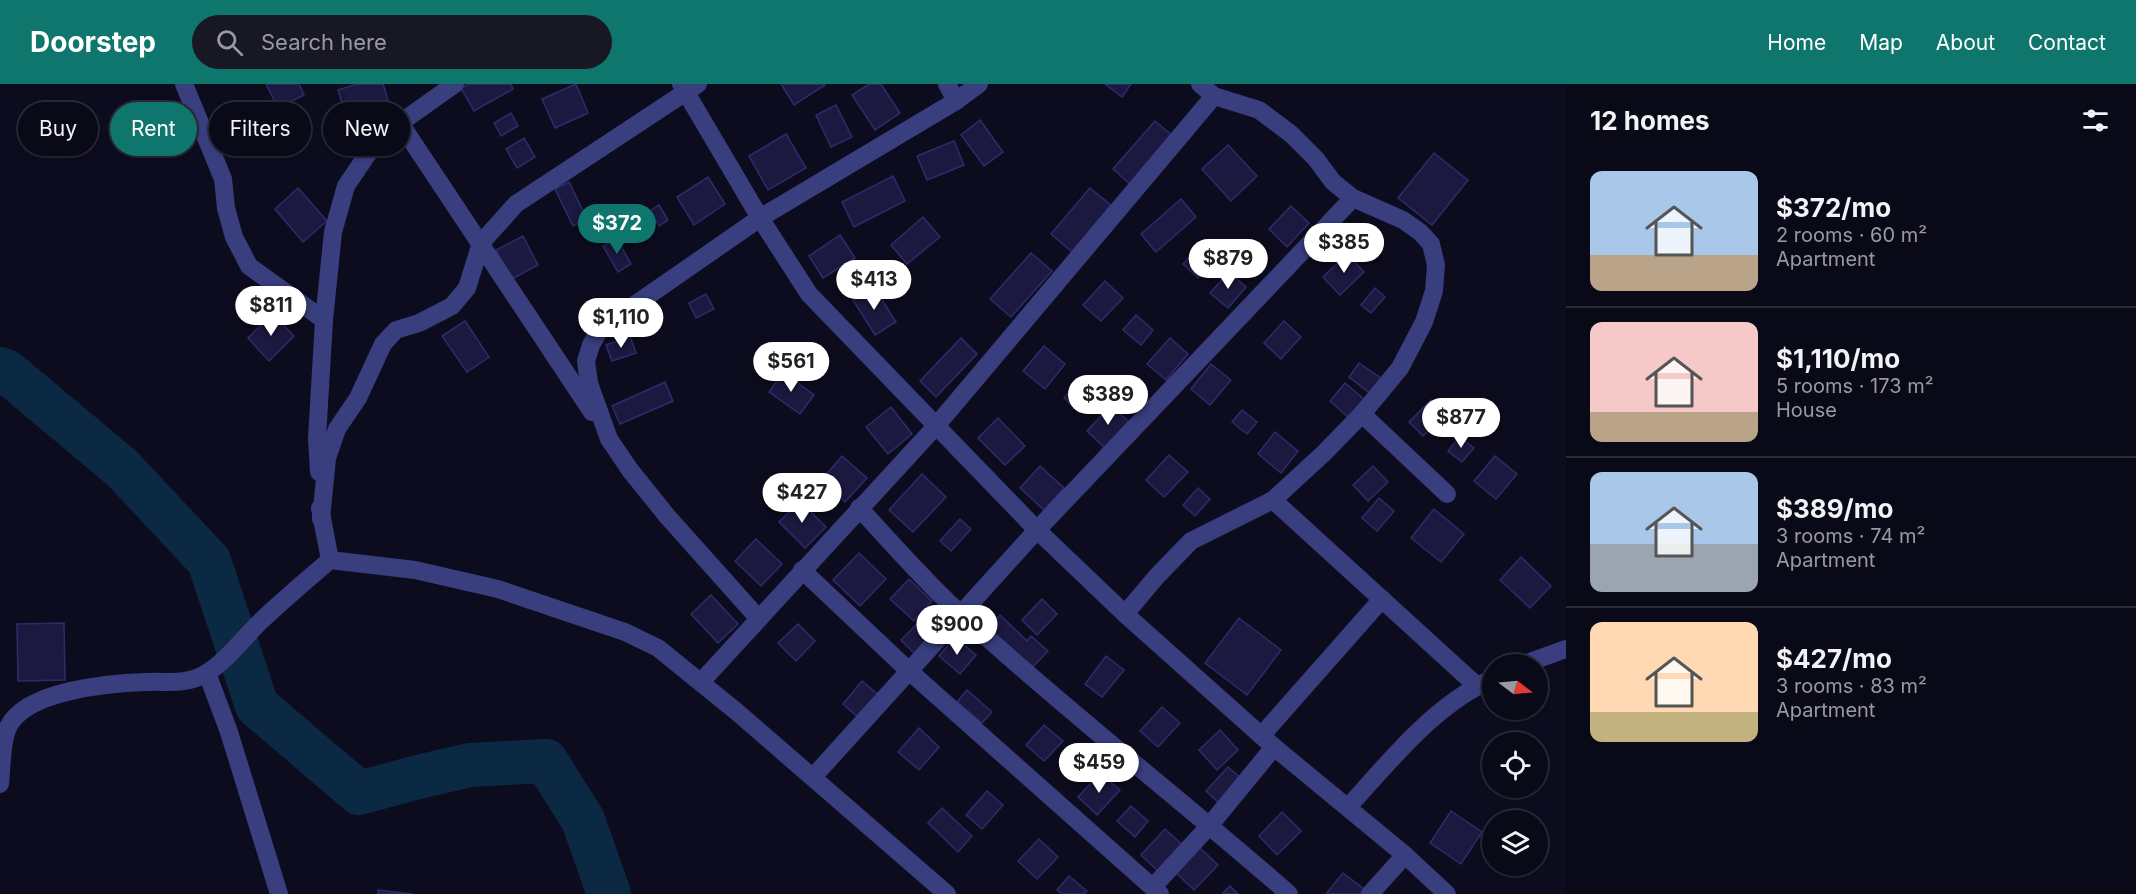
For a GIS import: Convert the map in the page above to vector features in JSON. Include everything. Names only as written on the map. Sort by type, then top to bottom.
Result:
[{"type":"street","points":[[184,84],[223,179],[226,208],[234,237],[249,266],[324,320]]},
{"type":"street","points":[[410,116],[455,84]]},
{"type":"street","points":[[947,84],[956,101]]},
{"type":"street","points":[[609,439],[589,383],[586,361],[591,345],[600,329],[759,218],[956,101],[979,84]]},
{"type":"street","points":[[1125,614],[1191,541],[1273,500],[1362,414],[1400,368],[1424,322],[1434,291],[1436,265],[1431,244],[1420,232],[1403,220],[1353,198],[1333,182],[1316,159],[1291,134],[1259,110],[1214,96],[1200,84]]},
{"type":"street","points":[[321,519],[327,458],[337,429],[358,398],[383,344],[396,330],[419,323],[452,306],[467,288],[481,243],[516,204],[688,86],[759,218],[808,294],[1037,530],[1125,614],[1268,741],[1405,855],[1447,894]]},
{"type":"street","points":[[701,682],[936,426],[1214,96]]},
{"type":"street","points":[[410,138],[630,470],[759,619]]},
{"type":"street","points":[[330,560],[321,519],[317,438],[324,320],[333,232],[346,186],[366,156]]},
{"type":"street","points":[[813,777],[1037,530],[1353,198]]},
{"type":"street","points":[[1362,414],[1447,494]]},
{"type":"street","points":[[1273,500],[1382,599],[1482,680]]},
{"type":"street","points":[[859,508],[961,615],[1101,737],[1210,825],[1289,894]]},
{"type":"street","points":[[0,784],[7,730],[15,716],[26,707],[65,693],[112,683],[187,682],[207,674],[261,621],[330,560],[416,570],[498,589],[625,632],[658,648],[813,777],[947,894]]},
{"type":"street","points":[[802,570],[909,670],[1156,891],[1210,825],[1268,741],[1382,599]]},
{"type":"street","points":[[1548,655],[1566,649]]},
{"type":"street","points":[[207,674],[229,732],[279,894]]},
{"type":"street","points":[[1348,807],[1435,717],[1482,684]]},
{"type":"street","points":[[1371,894],[1405,855]]},
{"type":"building","points":[[266,84],[299,84],[304,95],[290,102],[275,102]]},
{"type":"building","points":[[357,84],[383,84],[389,102],[342,102],[338,90]]},
{"type":"building","points":[[468,84],[511,84],[513,89],[474,111],[461,88]]},
{"type":"building","points":[[576,84],[588,113],[555,128],[542,99]]},
{"type":"building","points":[[781,84],[825,84],[825,85],[794,105]]},
{"type":"building","points":[[869,84],[881,84],[900,113],[875,130],[852,95]]},
{"type":"building","points":[[1105,84],[1131,84],[1122,97]]},
{"type":"building","points":[[836,105],[852,137],[831,147],[816,115]]},
{"type":"building","points":[[511,113],[518,126],[501,136],[494,123]]},
{"type":"building","points":[[980,120],[1003,152],[984,166],[961,135]]},
{"type":"building","points":[[1155,121],[1173,136],[1131,185],[1113,169]]},
{"type":"building","points":[[786,134],[806,168],[768,190],[749,156]]},
{"type":"building","points":[[524,138],[535,157],[517,168],[506,149]]},
{"type":"building","points":[[954,141],[964,165],[927,180],[917,156]]},
{"type":"building","points":[[1228,145],[1257,176],[1231,201],[1202,169]]},
{"type":"building","points":[[1434,153],[1468,180],[1432,225],[1398,198]]},
{"type":"building","points":[[893,176],[905,201],[854,227],[842,202]]},
{"type":"building","points":[[708,177],[725,204],[694,225],[677,197]]},
{"type":"building","points":[[569,182],[587,219],[573,226],[555,189]]},
{"type":"building","points":[[298,188],[327,221],[303,242],[275,209]]},
{"type":"building","points":[[1090,188],[1111,205],[1072,252],[1051,234]]},
{"type":"building","points":[[1181,199],[1196,217],[1156,252],[1141,234]]},
{"type":"building","points":[[659,205],[668,220],[659,226],[650,211]]},
{"type":"building","points":[[1291,206],[1309,223],[1287,247],[1269,229]]},
{"type":"building","points":[[923,217],[940,237],[907,264],[891,245]]},
{"type":"building","points":[[840,235],[855,258],[823,278],[809,256]]},
{"type":"building","points":[[523,236],[538,265],[512,279],[496,250]]},
{"type":"building","points":[[617,239],[631,264],[618,272],[603,246]]},
{"type":"building","points":[[1198,248],[1213,263],[1198,278],[1183,264]]},
{"type":"building","points":[[1031,253],[1052,271],[1011,317],[990,299]]},
{"type":"building","points":[[1347,254],[1364,272],[1340,295],[1323,277]]},
{"type":"building","points":[[1229,272],[1246,287],[1228,308],[1210,293]]},
{"type":"building","points":[[1105,281],[1123,298],[1101,321],[1083,305]]},
{"type":"building","points":[[874,287],[896,322],[875,335],[853,300]]},
{"type":"building","points":[[1375,288],[1385,297],[1371,313],[1361,305]]},
{"type":"building","points":[[706,294],[714,309],[696,318],[689,303]]},
{"type":"building","points":[[272,314],[294,336],[269,361],[248,338]]},
{"type":"building","points":[[1136,315],[1153,330],[1141,345],[1123,330]]},
{"type":"building","points":[[465,321],[489,357],[467,372],[442,336]]},
{"type":"building","points":[[1284,321],[1301,337],[1281,359],[1264,343]]},
{"type":"building","points":[[630,336],[636,353],[612,361],[606,345]]},
{"type":"building","points":[[961,338],[977,354],[936,397],[920,381]]},
{"type":"building","points":[[1170,338],[1188,354],[1166,380],[1147,364]]},
{"type":"building","points":[[1044,346],[1065,364],[1045,389],[1023,371]]},
{"type":"building","points":[[1359,363],[1382,379],[1371,394],[1349,377]]},
{"type":"building","points":[[1211,364],[1231,380],[1210,405],[1191,389]]},
{"type":"building","points":[[783,372],[814,395],[800,414],[769,392]]},
{"type":"building","points":[[665,382],[673,401],[620,424],[612,406]]},
{"type":"building","points":[[1078,382],[1094,397],[1079,412],[1064,398]]},
{"type":"building","points":[[1345,383],[1365,400],[1349,418],[1330,401]]},
{"type":"building","points":[[1431,400],[1445,414],[1423,436],[1409,422]]},
{"type":"building","points":[[1111,405],[1129,422],[1105,448],[1087,431]]},
{"type":"building","points":[[891,407],[912,434],[888,454],[866,427]]},
{"type":"building","points":[[1242,410],[1257,422],[1247,434],[1232,422]]},
{"type":"building","points":[[998,418],[1025,446],[1005,465],[978,438]]},
{"type":"building","points":[[1275,432],[1298,451],[1281,473],[1258,454]]},
{"type":"building","points":[[1459,437],[1474,448],[1462,462],[1448,451]]},
{"type":"building","points":[[1169,455],[1188,472],[1164,497],[1146,480]]},
{"type":"building","points":[[842,456],[867,478],[845,502],[821,481]]},
{"type":"building","points":[[1495,456],[1517,474],[1496,499],[1474,481]]},
{"type":"building","points":[[1040,466],[1064,488],[1044,510],[1020,488]]},
{"type":"building","points":[[1373,466],[1388,482],[1368,501],[1353,485]]},
{"type":"building","points":[[922,474],[946,497],[913,532],[889,510]]},
{"type":"building","points":[[1198,488],[1210,499],[1195,516],[1183,505]]},
{"type":"building","points":[[1379,498],[1394,511],[1377,531],[1362,518]]},
{"type":"building","points":[[800,501],[826,527],[805,548],[779,522]]},
{"type":"building","points":[[1434,509],[1464,534],[1441,562],[1411,538]]},
{"type":"building","points":[[960,519],[971,529],[951,551],[940,541]]},
{"type":"building","points":[[756,539],[782,564],[761,586],[735,561]]},
{"type":"building","points":[[859,553],[886,579],[860,606],[833,580]]},
{"type":"building","points":[[1521,557],[1551,586],[1530,608],[1500,580]]},
{"type":"building","points":[[909,579],[932,601],[914,621],[890,599]]},
{"type":"building","points":[[711,595],[738,624],[718,643],[691,614]]},
{"type":"building","points":[[1042,599],[1057,614],[1037,635],[1022,620]]},
{"type":"building","points":[[1000,615],[1027,641],[1031,636],[1048,651],[1029,671],[986,630]]},
{"type":"building","points":[[925,616],[942,632],[918,657],[901,640]]},
{"type":"building","points":[[1239,618],[1281,650],[1247,695],[1205,663]]},
{"type":"building","points":[[64,623],[65,680],[18,681],[17,624]]},
{"type":"building","points":[[798,624],[815,641],[796,661],[778,643]]},
{"type":"building","points":[[955,637],[976,655],[960,674],[939,656]]},
{"type":"building","points":[[1106,656],[1124,670],[1102,697],[1085,684]]},
{"type":"building","points":[[862,681],[881,697],[861,720],[843,704]]},
{"type":"building","points":[[967,690],[992,712],[982,723],[957,702]]},
{"type":"building","points":[[1162,707],[1180,723],[1158,747],[1140,731]]},
{"type":"building","points":[[1044,725],[1063,741],[1044,761],[1026,745]]},
{"type":"building","points":[[919,728],[939,747],[919,770],[898,752]]},
{"type":"building","points":[[1220,730],[1238,750],[1217,770],[1199,750]]},
{"type":"building","points":[[1228,767],[1243,780],[1221,805],[1206,791]]},
{"type":"building","points":[[1100,773],[1120,790],[1097,815],[1078,797]]},
{"type":"building","points":[[987,791],[1003,805],[982,829],[966,815]]},
{"type":"building","points":[[1131,806],[1148,821],[1135,837],[1117,821]]},
{"type":"building","points":[[942,808],[972,836],[958,852],[928,823]]},
{"type":"building","points":[[1451,811],[1482,832],[1461,864],[1430,843]]},
{"type":"building","points":[[1282,812],[1301,831],[1277,855],[1259,836]]},
{"type":"building","points":[[1165,829],[1187,849],[1162,875],[1141,855]]},
{"type":"building","points":[[1039,839],[1058,857],[1037,879],[1018,861]]},
{"type":"building","points":[[1199,847],[1218,865],[1194,890],[1175,872]]},
{"type":"building","points":[[1343,873],[1364,889],[1360,894],[1326,894]]},
{"type":"building","points":[[1069,876],[1087,891],[1084,894],[1062,894],[1057,890]]},
{"type":"building","points":[[1230,886],[1238,894],[1222,894]]},
{"type":"building","points":[[378,890],[412,894],[378,894]]},
{"type":"waterway","points":[[0,369],[6,371],[122,468],[209,561],[257,706],[359,793],[470,765],[546,761],[583,820],[609,894]]}]
